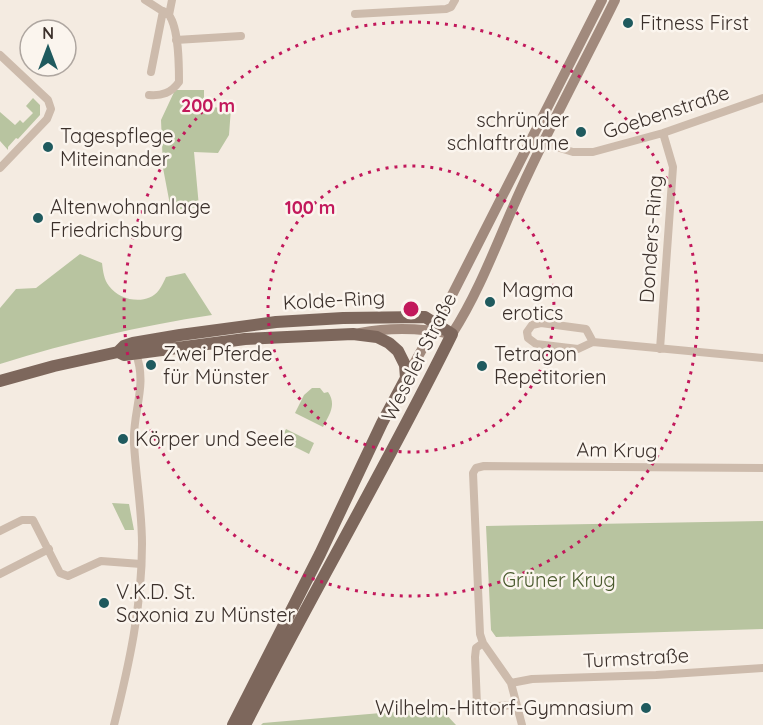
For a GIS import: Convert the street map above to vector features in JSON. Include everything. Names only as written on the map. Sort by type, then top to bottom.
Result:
[{"type":"main road","name":"Weseler Straße","points":[[232,725],[320,554],[381,423],[461,278],[602,0]]},
{"type":"main road","name":"Weseler Straße","points":[[245,725],[301,615],[399,440],[460,322],[543,144],[615,0]]},
{"type":"main road","name":"Kolde-Ring","points":[[0,381],[118,352],[124,346],[133,343],[276,322],[407,316],[425,317],[433,327]]},
{"type":"main road","name":"Kolde-Ring","points":[[118,352],[124,356],[245,339],[353,334],[381,329],[433,327],[452,334]]},
{"type":"main road","name":"Kolde-Ring","points":[[353,334],[381,339],[394,346],[403,357],[406,378]]},
{"type":"street","points":[[145,0],[173,20],[179,82],[170,92],[157,96],[149,95]]},
{"type":"street","points":[[151,72],[166,13],[172,0]]},
{"type":"street","points":[[355,14],[446,9],[451,7],[455,0]]},
{"type":"street","points":[[176,40],[241,36]]},
{"type":"street","points":[[0,55],[48,100],[51,109],[47,119],[0,168]]},
{"type":"street","name":"Goebenstraße","points":[[543,144],[573,152],[593,152],[663,133],[763,98]]},
{"type":"street","name":"Donders-Ring","points":[[660,349],[673,167],[663,133]]},
{"type":"street","points":[[593,342],[586,329],[578,326],[540,323],[532,325],[526,332],[528,338],[536,344],[578,349],[593,342],[763,358]]},
{"type":"street","points":[[114,725],[128,670],[138,614],[141,564],[140,493],[134,443],[141,373],[136,354]]},
{"type":"street","name":"Am Krug","points":[[483,643],[479,616],[473,472],[476,468],[484,466],[763,468]]},
{"type":"street","points":[[0,531],[22,520],[33,520],[60,573],[64,576],[69,576],[101,561],[141,564]]},
{"type":"street","points":[[0,574],[49,549]]},
{"type":"street","points":[[516,705],[480,707],[477,705],[474,657],[476,648],[483,643],[511,683],[522,725]]},
{"type":"street","name":"Turmstraße","points":[[511,683],[532,679],[656,675],[763,668]]},
{"type":"green space","points":[[175,90],[204,90],[204,107],[231,108],[229,135],[218,153],[194,152],[199,207],[171,210],[163,168],[161,120]]},
{"type":"green space","points":[[33,98],[40,105],[40,115],[18,139],[16,138],[8,150],[0,141],[0,112],[15,125],[20,120],[23,123],[33,113],[26,106]]},
{"type":"green space","points":[[80,254],[102,263],[109,286],[120,295],[134,300],[154,295],[166,277],[185,273],[212,315],[105,335],[0,364],[0,308],[16,289],[36,288]]},
{"type":"green space","points":[[312,388],[320,388],[324,393],[328,392],[331,397],[331,410],[323,427],[295,413],[304,395]]},
{"type":"green space","points":[[286,429],[314,443],[309,454],[281,440]]},
{"type":"green space","points":[[112,503],[129,504],[134,530],[125,530]]},
{"type":"green space","name":"Grüner Krug","points":[[763,521],[763,629],[496,637],[491,630],[486,526]]},
{"type":"green space","points":[[440,708],[456,725],[261,725],[263,723]]},
{"type":"place","name":"Fitness First","points":[[628,23]]},
{"type":"place","name":"schründer schlafträume","points":[[581,132]]},
{"type":"place","name":"Tagespflege Miteinander","points":[[48,147]]},
{"type":"place","name":"Altenwohnanlage Friedrichsburg","points":[[38,218]]},
{"type":"place","name":"Magma erotics","points":[[490,302]]},
{"type":"place","name":"Zwei Pferde für Münster","points":[[151,365]]},
{"type":"place","name":"Tetragon Repetitorien","points":[[482,366]]},
{"type":"place","name":"Körper und Seele","points":[[123,439]]},
{"type":"place","name":"V.K.D. St. Saxonia zu Münster","points":[[104,603]]},
{"type":"place","name":"Wilhelm-Hittorf-Gymnasium","points":[[646,708]]}]
